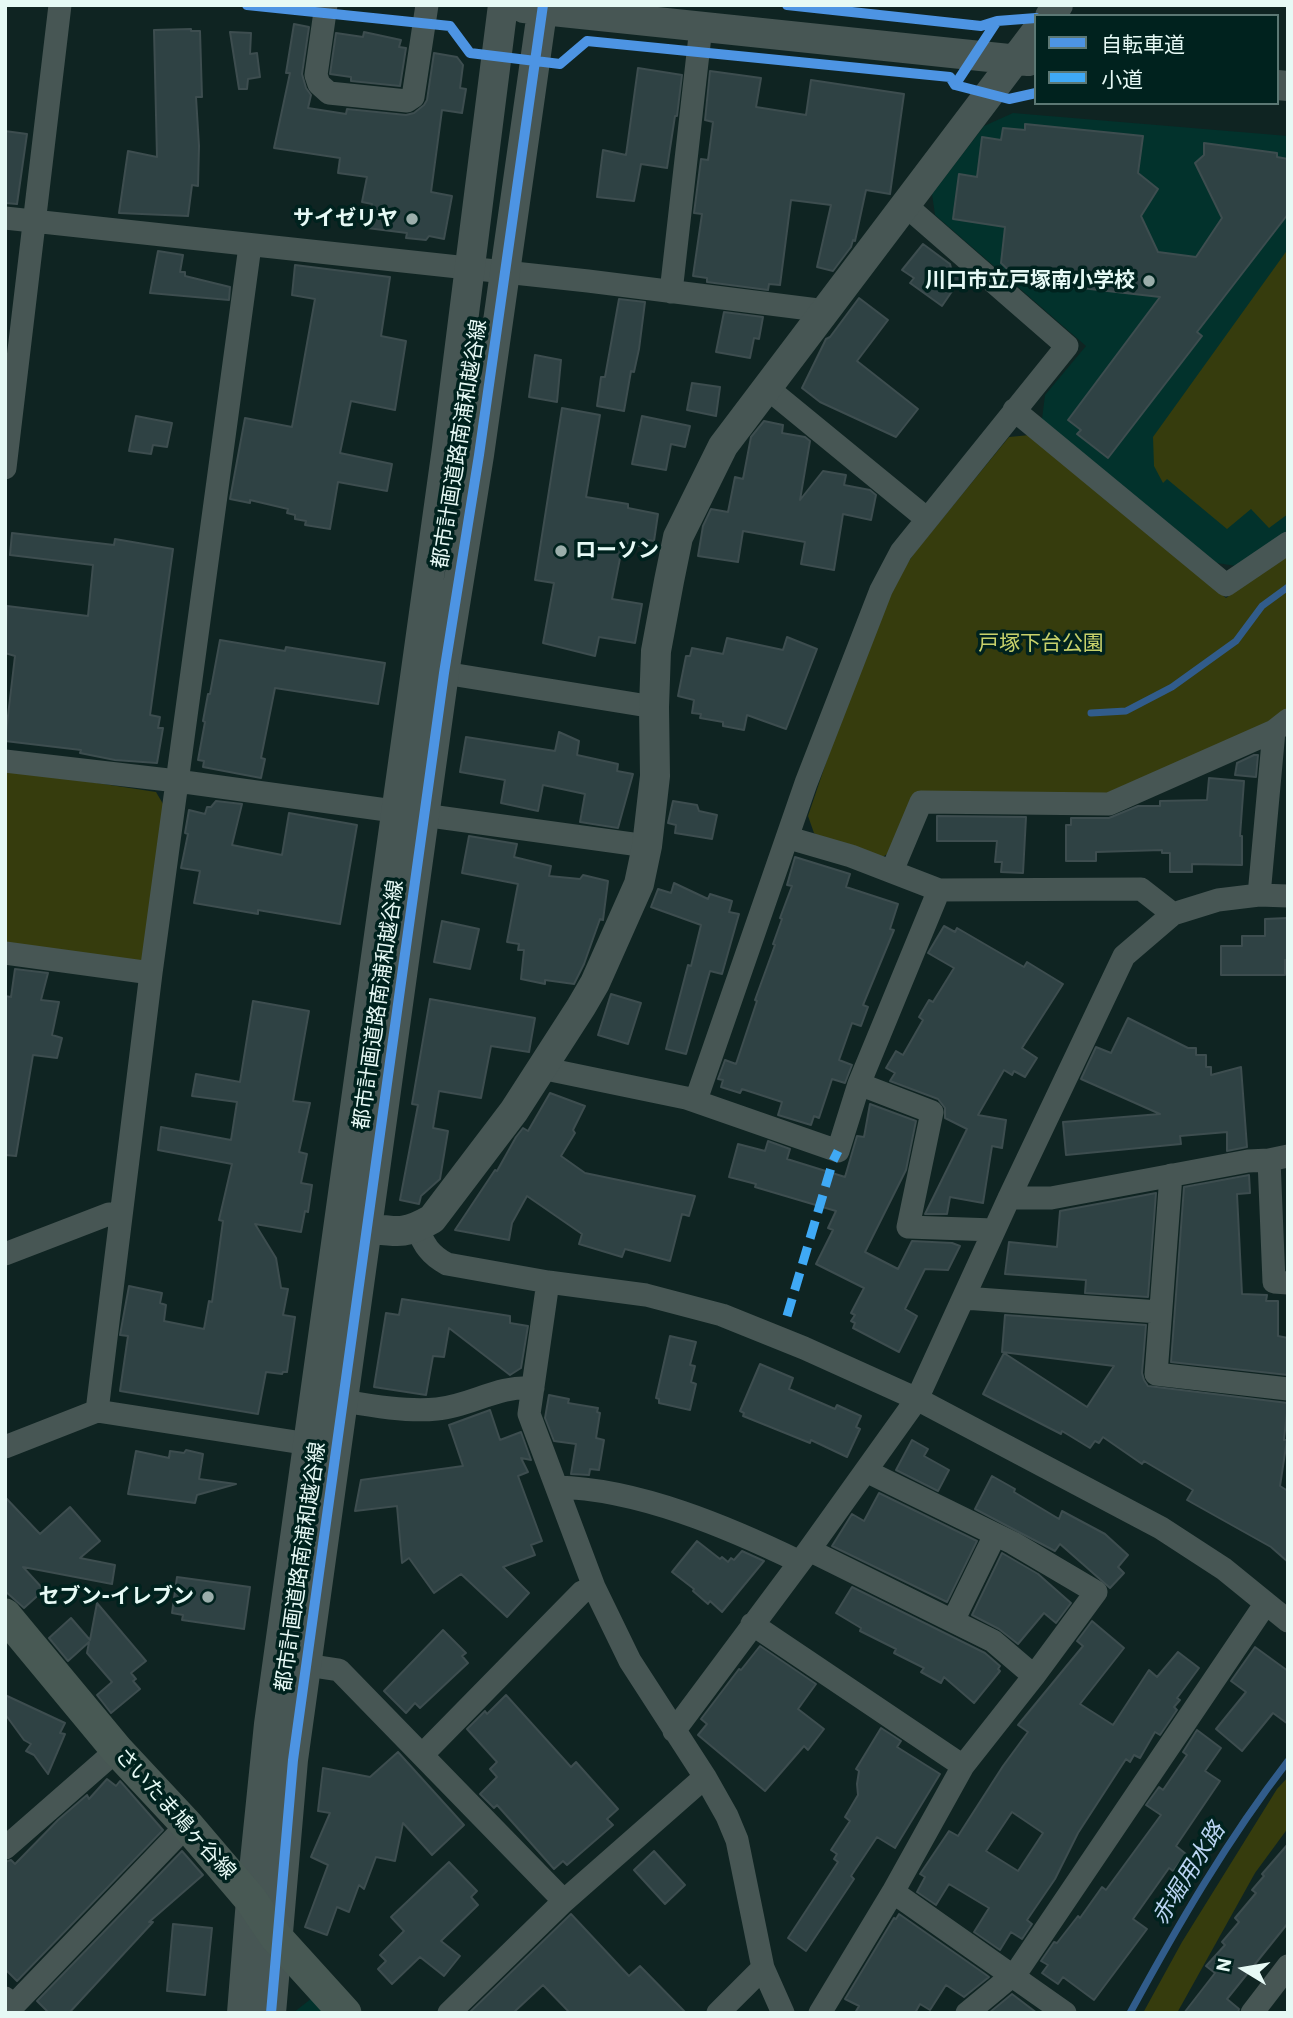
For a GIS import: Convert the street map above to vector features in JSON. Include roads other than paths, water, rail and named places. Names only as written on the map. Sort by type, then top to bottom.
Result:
[{"type":"main road","name":"さいたま鳩ヶ谷線","points":[[5,1615],[117,1750],[187,1825],[251,1900],[276,1937],[345,2013]]},
{"type":"street","points":[[5,468],[60,5]]},
{"type":"street","points":[[326,5],[316,75],[319,85],[329,93],[407,101],[413,97],[427,5]]},
{"type":"street","points":[[496,5],[1024,60]]},
{"type":"street","name":"都市計画道路南浦和越谷線","points":[[271,2013],[293,1760],[367,1228],[470,269],[503,6]]},
{"type":"street","name":"都市計画道路南浦和越谷線","points":[[242,2013],[269,1724],[309,1444],[411,813],[444,673],[542,8]]},
{"type":"street","points":[[671,292],[701,27]]},
{"type":"street","points":[[367,1228],[392,1231],[416,1228],[432,1219],[514,1111],[595,983],[639,884],[647,846],[655,776],[656,651],[678,537],[723,446],[826,312],[904,204],[1024,60],[1034,37]]},
{"type":"street","points":[[696,1100],[806,783],[881,590],[901,552],[1067,346],[904,204]]},
{"type":"street","points":[[5,218],[671,292],[826,312]]},
{"type":"street","points":[[97,1411],[151,973],[250,246]]},
{"type":"street","points":[[766,387],[927,519]]},
{"type":"street","points":[[1014,410],[1226,585],[1288,543]]},
{"type":"street","points":[[444,673],[654,707]]},
{"type":"street","points":[[891,871],[921,802],[1109,804],[1281,725]]},
{"type":"street","points":[[1259,895],[1281,725]]},
{"type":"street","points":[[5,761],[177,781],[647,846]]},
{"type":"street","points":[[789,838],[851,856],[939,890],[1141,889],[1173,914]]},
{"type":"street","points":[[541,1068],[696,1100],[838,1151],[859,1084],[939,890]]},
{"type":"street","points":[[674,1731],[805,1556],[917,1399],[1124,956],[1173,914],[1218,900],[1259,895],[1288,897]]},
{"type":"street","points":[[5,953],[151,973]]},
{"type":"street","points":[[859,1084],[932,1112],[908,1227],[994,1230]]},
{"type":"street","points":[[1009,1198],[1051,1198],[1248,1161],[1278,1158],[1274,1282],[1288,1283]]},
{"type":"street","points":[[1171,1175],[1156,1374],[1288,1388]]},
{"type":"street","points":[[5,1254],[109,1214],[121,1215]]},
{"type":"street","points":[[416,1228],[424,1246],[434,1257],[447,1264],[548,1282],[646,1295],[722,1315],[804,1348],[917,1399],[1161,1528],[1224,1569],[1288,1621]]},
{"type":"street","points":[[548,1282],[529,1414],[594,1587],[630,1661],[727,1816],[737,1840],[763,1968],[783,2013]]},
{"type":"street","points":[[964,1298],[1159,1312]]},
{"type":"street","points":[[344,1401],[371,1406],[436,1409],[513,1387],[533,1388]]},
{"type":"street","points":[[5,1447],[97,1411],[309,1444]]},
{"type":"street","points":[[820,2013],[893,1892],[963,1766],[1096,1592],[995,1535],[866,1471]]},
{"type":"street","points":[[557,1487],[575,1487],[638,1500],[709,1521],[805,1556],[953,1621],[993,1642],[1034,1676]]},
{"type":"street","points":[[953,1621],[995,1535]]},
{"type":"street","points":[[422,1755],[582,1592],[594,1587]]},
{"type":"street","points":[[967,2013],[1013,1976],[1266,1603]]},
{"type":"street","points":[[752,1624],[963,1766]]},
{"type":"street","points":[[306,1665],[339,1670],[564,1901]]},
{"type":"street","points":[[5,1848],[117,1750]]},
{"type":"street","points":[[449,2013],[564,1901],[705,1777]]},
{"type":"street","points":[[5,1998],[14,2005],[187,1825]]},
{"type":"street","points":[[893,1892],[1065,2013]]},
{"type":"street","points":[[1252,2013],[1288,1966]]},
{"type":"street","points":[[718,2013],[763,1968]]},
{"type":"waterway","points":[[1091,713],[1126,711],[1172,687],[1236,641],[1262,606],[1288,587]]},
{"type":"waterway","name":"赤堀用水路","points":[[1130,2013],[1204,1884],[1244,1821],[1288,1761]]},
{"type":"place","name":"サイゼリヤ","points":[[412,219]]},
{"type":"place","name":"川口市立戸塚南小学校","points":[[1149,281]]},
{"type":"place","name":"ローソン","points":[[561,551]]},
{"type":"place","name":"セブン-イレブン","points":[[208,1597]]},
{"type":"park label","name":"戸塚下台公園","points":[[1041,644]]}]
